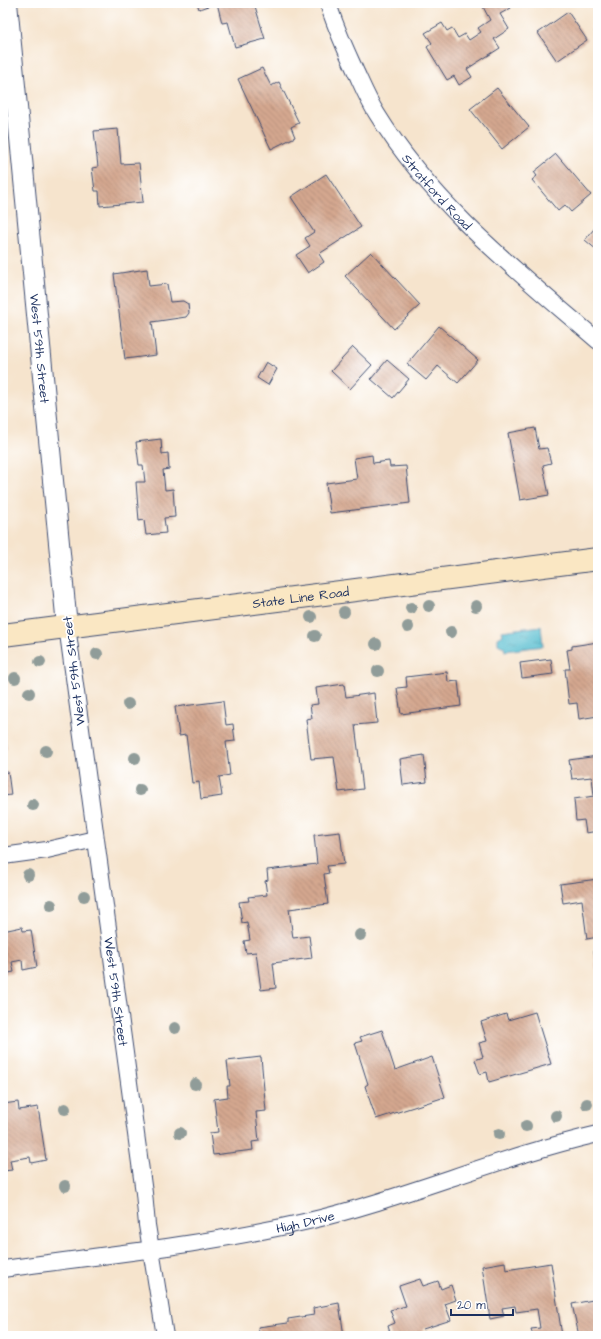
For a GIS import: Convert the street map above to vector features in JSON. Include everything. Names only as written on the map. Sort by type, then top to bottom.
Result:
[{"type":"main road","name":"State Line Road","points":[[3,635],[598,559]]},
{"type":"street","name":"West 59th Street","points":[[7,3],[67,626],[150,1248],[165,1336]]},
{"type":"street","name":"Stratford Road","points":[[328,3],[336,31],[376,113],[401,151],[432,188],[493,251],[598,340]]},
{"type":"street","points":[[3,856],[47,850],[95,839]]},
{"type":"street","name":"High Drive","points":[[3,1269],[237,1236],[303,1222],[372,1205],[535,1151],[598,1134]]},
{"type":"water","points":[[541,626],[543,646],[505,651],[504,647],[498,644],[498,638],[503,635],[502,631]]},
{"type":"building","points":[[197,3],[217,3],[199,9]]},
{"type":"building","points":[[217,3],[254,3],[265,39],[235,47],[228,22],[222,23]]},
{"type":"building","points":[[481,3],[508,3],[511,8],[500,14],[509,29],[494,39],[500,48],[467,69],[472,77],[459,85],[454,76],[447,80],[427,47],[432,43],[425,33],[442,23],[447,31],[452,28],[458,38],[465,34],[469,40],[481,32],[478,28],[490,20]]},
{"type":"building","points":[[568,12],[587,40],[557,61],[538,33]]},
{"type":"building","points":[[598,28],[598,37],[594,31]]},
{"type":"building","points":[[262,68],[271,86],[279,82],[299,123],[291,127],[295,137],[271,149],[238,79]]},
{"type":"building","points":[[497,88],[529,127],[502,149],[470,109]]},
{"type":"building","points":[[118,129],[121,164],[139,163],[143,202],[100,206],[99,191],[95,191],[92,168],[98,167],[94,131]]},
{"type":"building","points":[[556,154],[591,195],[571,212],[565,205],[558,211],[532,180],[537,176],[534,172]]},
{"type":"building","points":[[326,174],[361,227],[319,254],[324,262],[308,273],[296,255],[310,246],[305,238],[314,232],[291,197]]},
{"type":"building","points":[[598,224],[598,251],[585,240]]},
{"type":"building","points":[[371,252],[420,305],[394,329],[345,276]]},
{"type":"building","points":[[147,269],[149,286],[167,284],[170,302],[183,301],[188,304],[189,313],[186,317],[152,322],[156,355],[125,359],[114,274]]},
{"type":"building","points":[[439,326],[478,360],[458,383],[438,366],[426,380],[407,364]]},
{"type":"building","points":[[353,347],[372,365],[350,389],[331,371]]},
{"type":"building","points":[[387,360],[409,379],[393,398],[371,379]]},
{"type":"building","points":[[266,362],[277,369],[268,385],[257,378]]},
{"type":"building","points":[[535,428],[539,449],[547,448],[551,463],[543,465],[549,495],[520,500],[508,433]]},
{"type":"building","points":[[161,439],[162,454],[168,453],[169,469],[163,470],[165,490],[173,489],[175,517],[164,518],[166,533],[146,535],[144,520],[139,521],[136,482],[145,482],[143,465],[139,465],[136,442]]},
{"type":"building","points":[[372,455],[373,463],[389,461],[390,467],[406,466],[410,503],[330,513],[326,483],[357,479],[354,458]]},
{"type":"building","points":[[598,642],[598,716],[579,719],[577,703],[569,704],[565,669],[570,669],[567,650],[572,649],[572,646]]},
{"type":"building","points":[[551,659],[553,674],[522,678],[520,663]]},
{"type":"building","points":[[447,672],[448,682],[458,681],[461,706],[401,714],[397,688],[407,687],[406,677]]},
{"type":"building","points":[[344,684],[346,697],[374,693],[377,723],[355,725],[363,789],[339,792],[334,757],[311,759],[306,719],[312,718],[310,705],[318,704],[316,688]]},
{"type":"building","points":[[223,701],[226,725],[233,724],[235,741],[226,742],[230,775],[219,777],[222,796],[201,799],[199,782],[192,783],[186,735],[179,736],[175,707]]},
{"type":"building","points":[[4,732],[7,749],[3,749]]},
{"type":"building","points":[[424,755],[427,782],[403,785],[400,759]]},
{"type":"building","points":[[598,756],[598,831],[586,833],[584,820],[576,821],[574,799],[594,796],[592,777],[572,779],[569,760]]},
{"type":"building","points":[[8,772],[11,795],[3,796],[3,773]]},
{"type":"building","points":[[340,832],[344,864],[327,866],[329,873],[324,874],[328,904],[289,909],[293,938],[309,936],[312,958],[273,963],[276,988],[261,990],[256,952],[246,953],[244,941],[250,940],[247,922],[242,923],[239,902],[249,901],[248,897],[267,895],[265,881],[268,880],[267,870],[317,864],[314,835]]},
{"type":"building","points":[[598,879],[598,937],[587,939],[582,900],[563,903],[560,884]]},
{"type":"building","points":[[22,927],[23,931],[31,930],[37,967],[23,970],[22,960],[12,962],[14,972],[3,974],[3,931]]},
{"type":"building","points":[[594,951],[598,951],[598,968],[596,969]]},
{"type":"building","points":[[535,1012],[551,1064],[489,1082],[487,1072],[480,1074],[475,1060],[483,1057],[479,1043],[487,1041],[481,1022],[506,1014],[508,1020]]},
{"type":"building","points":[[382,1030],[395,1070],[432,1057],[445,1097],[376,1119],[365,1086],[368,1084],[355,1043],[362,1041],[360,1037]]},
{"type":"building","points":[[261,1057],[266,1111],[256,1112],[259,1141],[252,1142],[253,1150],[213,1155],[210,1133],[218,1132],[214,1099],[228,1097],[227,1086],[230,1086],[227,1061]]},
{"type":"building","points":[[18,1102],[19,1110],[38,1107],[46,1160],[31,1163],[30,1157],[10,1160],[12,1170],[3,1171],[3,1131],[6,1131],[3,1104]]},
{"type":"building","points":[[505,1262],[506,1270],[551,1263],[562,1336],[533,1336],[531,1329],[540,1328],[537,1309],[516,1312],[515,1306],[502,1308],[504,1316],[490,1319],[482,1266]]},
{"type":"building","points":[[420,1279],[423,1286],[438,1281],[441,1289],[451,1285],[456,1300],[445,1304],[451,1320],[423,1329],[425,1336],[391,1336],[388,1326],[395,1323],[390,1310],[406,1306],[399,1286]]},
{"type":"building","points":[[598,1299],[598,1336],[579,1336],[572,1304]]},
{"type":"building","points":[[339,1303],[344,1336],[260,1336],[258,1327],[288,1323],[288,1319],[314,1315],[313,1308]]}]
